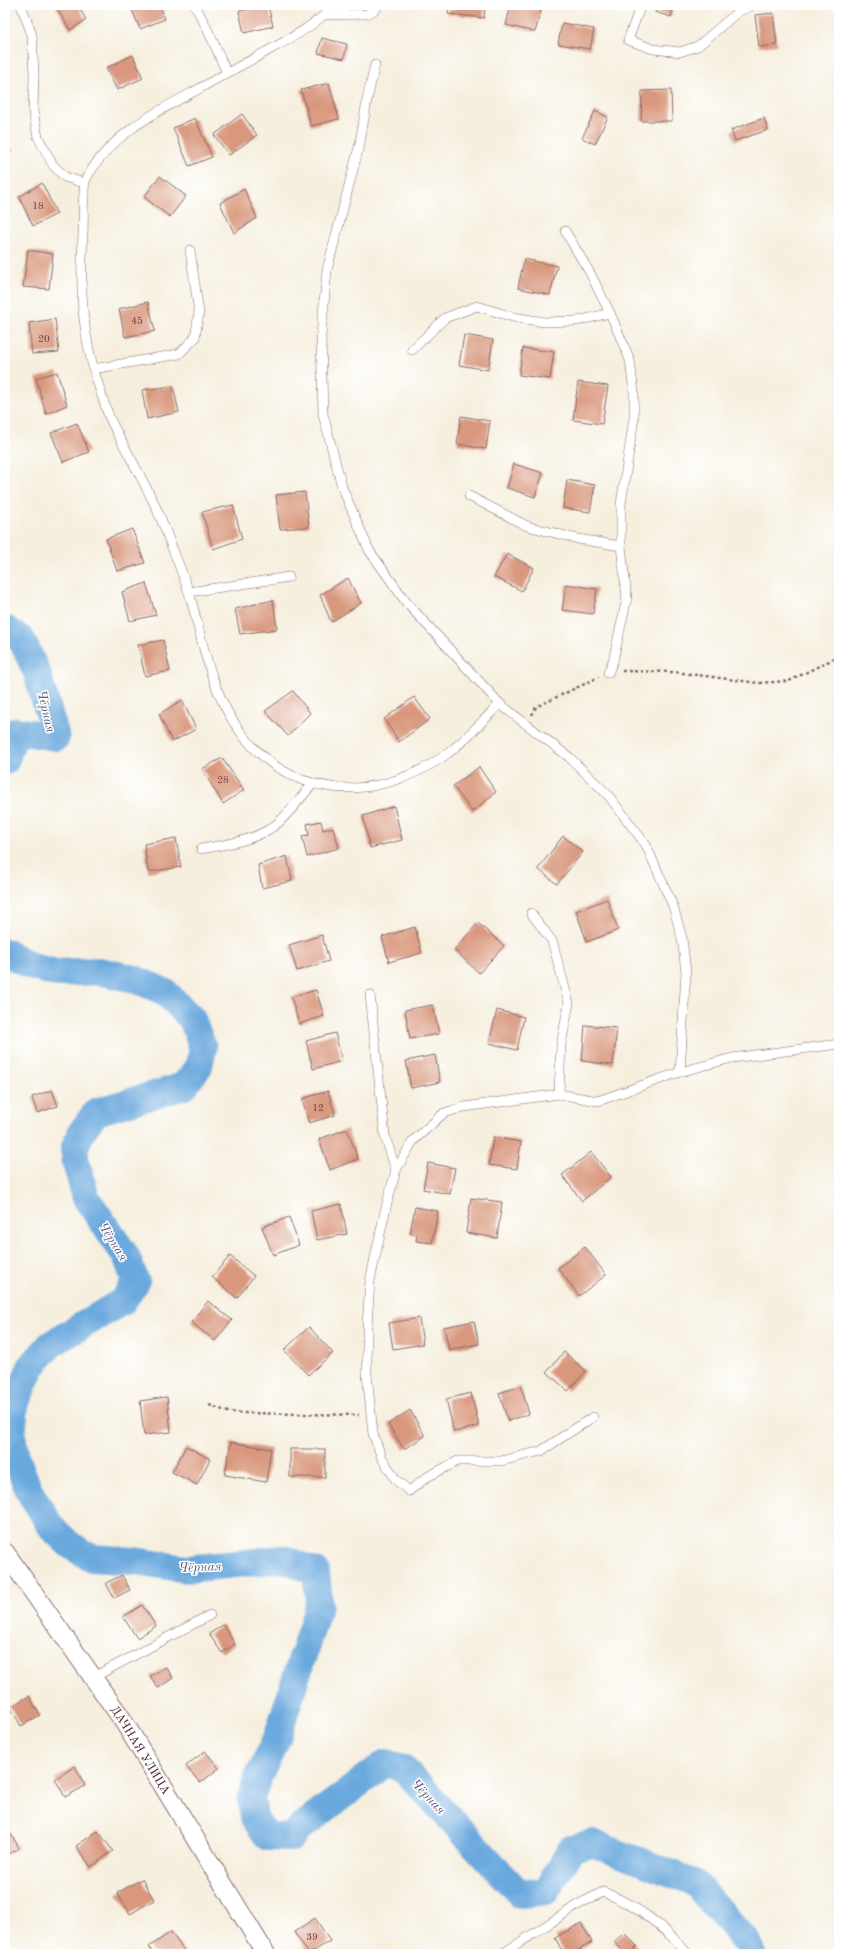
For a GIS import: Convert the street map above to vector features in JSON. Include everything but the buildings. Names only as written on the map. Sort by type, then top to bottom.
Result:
[{"type":"street","name":"ДАЧНАЯ УЛИЦА","points":[[5,1552],[122,1719],[266,1954]]},
{"type":"lane","points":[[21,5],[32,34],[34,74],[32,110],[38,137],[53,165],[65,177],[84,183]]},
{"type":"lane","points":[[194,5],[205,22],[227,73]]},
{"type":"lane","points":[[334,5],[325,15],[292,38],[155,113],[123,135],[106,151],[84,183],[81,273],[82,316],[86,342],[93,369],[110,418],[161,518],[189,592],[213,680],[232,720],[255,750],[282,771],[312,785],[347,788],[372,787],[425,768],[449,752],[500,704]]},
{"type":"lane","points":[[325,15],[367,14],[376,9],[378,5]]},
{"type":"lane","points":[[641,5],[628,40],[653,49],[680,52],[698,46],[739,11],[753,5]]},
{"type":"lane","points":[[376,65],[367,100],[360,143],[327,270],[321,336],[323,414],[342,487],[369,550],[406,602],[500,704],[569,757],[608,795],[646,845],[673,906],[682,938],[686,972],[680,1072]]},
{"type":"lane","points":[[565,231],[590,273],[610,313],[630,360],[634,393],[634,418],[621,504],[621,546],[627,598],[613,661],[608,672]]},
{"type":"lane","points":[[93,369],[179,354],[195,338],[199,313],[190,250]]},
{"type":"lane","points":[[412,350],[445,318],[477,306],[513,317],[544,322],[577,321],[610,313]]},
{"type":"lane","points":[[469,496],[527,526],[578,540],[621,546]]},
{"type":"lane","points":[[189,592],[289,577]]},
{"type":"lane","points":[[202,849],[234,843],[262,833],[279,822],[312,785]]},
{"type":"lane","points":[[531,913],[552,942],[569,1003],[561,1045],[559,1094]]},
{"type":"lane","points":[[370,995],[385,1136],[396,1170]]},
{"type":"lane","points":[[593,1417],[541,1451],[501,1461],[458,1461],[427,1477],[409,1491],[396,1480],[382,1458],[373,1434],[367,1374],[367,1326],[370,1281],[386,1207],[396,1170],[413,1141],[444,1113],[464,1107],[559,1094],[598,1102],[680,1072],[732,1058],[839,1044]]},
{"type":"lane","points":[[92,1678],[210,1616]]},
{"type":"lane","points":[[502,1954],[581,1903],[603,1892],[625,1901],[672,1936],[688,1954]]},
{"type":"path","points":[[528,725],[536,707],[608,672],[627,670],[675,672],[758,683],[789,681],[839,656]]},
{"type":"path","points":[[209,1405],[228,1412],[244,1413],[370,1415]]},
{"type":"waterway","name":"Чёрная","points":[[5,629],[22,640],[37,673],[56,737],[16,731],[5,761]]},
{"type":"waterway","name":"Чёрная","points":[[5,952],[33,967],[57,973],[99,971],[135,979],[165,992],[192,1019],[203,1048],[199,1066],[184,1086],[96,1112],[82,1131],[74,1149],[76,1163],[86,1198],[126,1256],[136,1282],[123,1301],[50,1345],[31,1367],[15,1404],[12,1435],[16,1457],[29,1491],[53,1529],[70,1545],[91,1558],[135,1561],[187,1569],[284,1559],[316,1572],[319,1604],[277,1738],[258,1777],[251,1798],[254,1818],[268,1837],[291,1838],[301,1827],[386,1763],[403,1768],[520,1894],[546,1891],[572,1848],[592,1843],[694,1882],[749,1945],[753,1954]]}]
